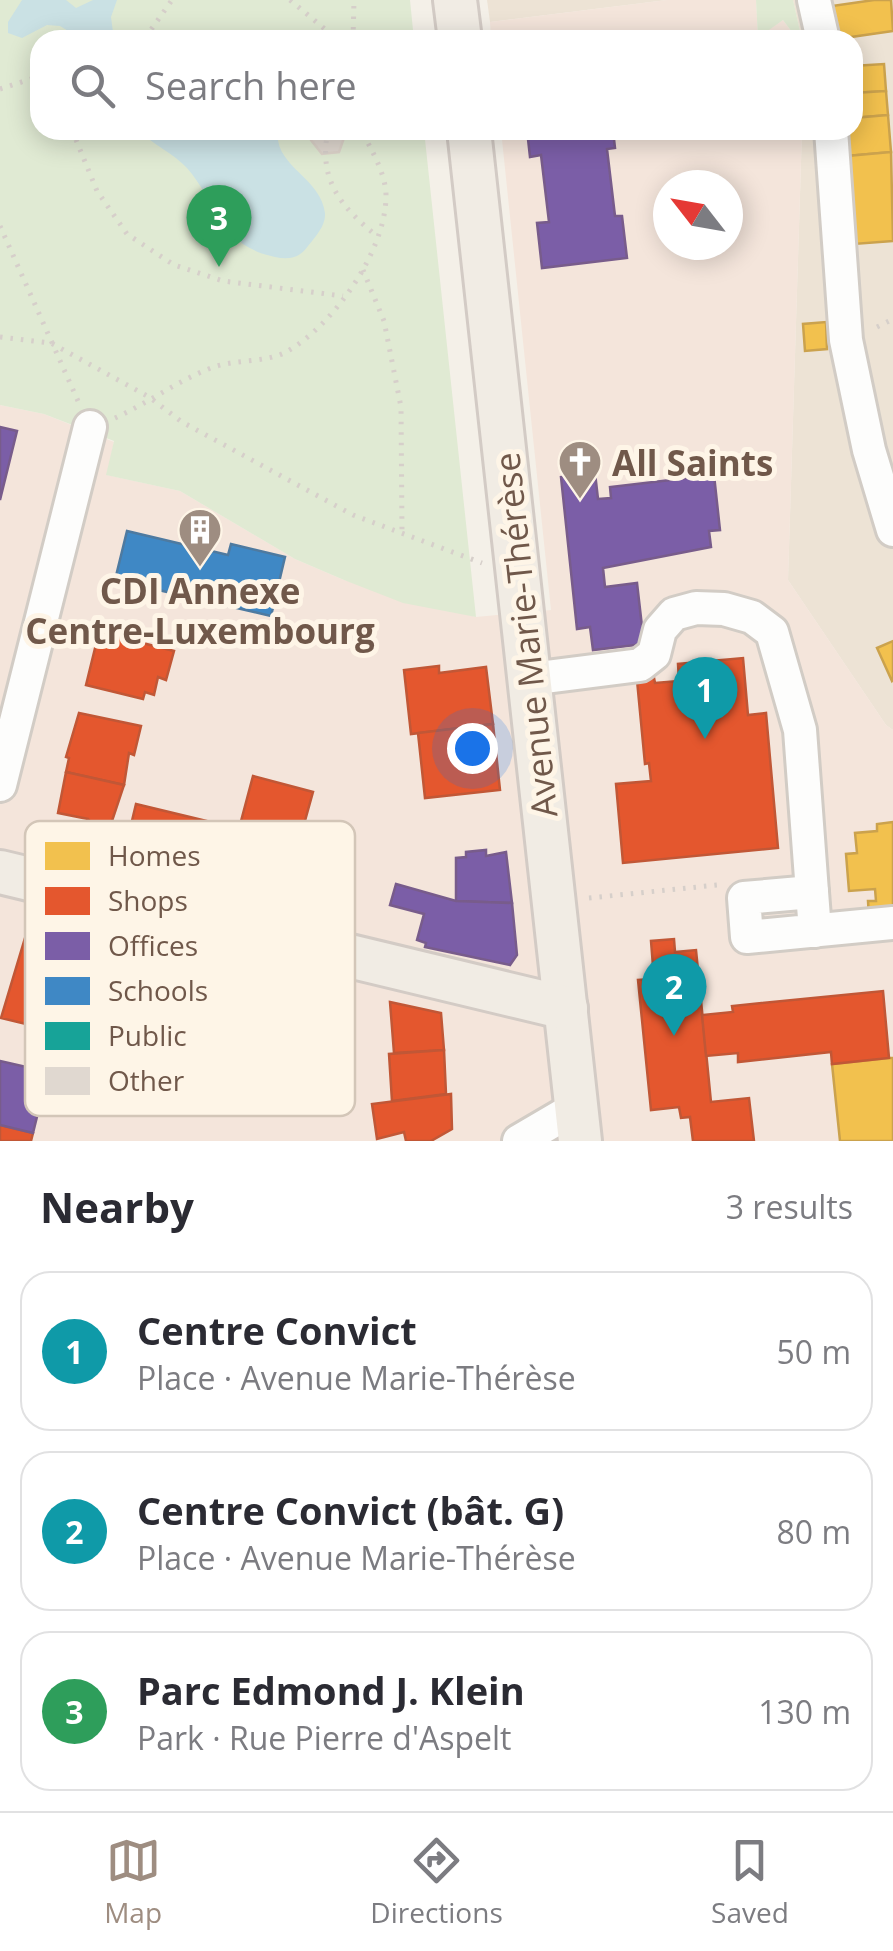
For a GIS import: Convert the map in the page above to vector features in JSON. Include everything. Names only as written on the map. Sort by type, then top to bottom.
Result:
[{"type":"main road","points":[[455,0],[459,30]]},
{"type":"main road","name":"Avenue Marie-Thérèse","points":[[471,140],[578,1124]]},
{"type":"main road","points":[[0,872],[25,878]]},
{"type":"main road","points":[[355,957],[566,1008]]},
{"type":"street","points":[[814,0],[822,30]]},
{"type":"street","points":[[833,140],[846,340],[869,450],[893,530]]},
{"type":"street","points":[[0,785],[90,428]]},
{"type":"street","points":[[530,679],[640,665],[654,654],[660,630],[674,614],[696,608],[724,609],[752,617],[772,632],[800,730],[815,931]]},
{"type":"street","points":[[812,892],[744,898],[747,937],[893,923]]},
{"type":"street","points":[[519,1141],[578,1124]]},
{"type":"path","points":[[151,30],[172,0]]},
{"type":"path","points":[[290,0],[326,30]]},
{"type":"path","points":[[353,30],[354,0]]},
{"type":"path","points":[[0,89],[30,79]]},
{"type":"path","points":[[76,140],[97,191],[127,234],[174,265],[223,281],[343,296]]},
{"type":"path","points":[[326,140],[323,154],[336,196],[378,237]]},
{"type":"path","points":[[0,226],[90,428],[214,366],[283,354],[317,329],[363,270],[378,237],[386,194],[366,140]]},
{"type":"path","points":[[363,270],[384,322],[401,407],[402,533]]},
{"type":"path","points":[[0,337],[50,343],[150,397],[182,422],[336,506],[477,561]]},
{"type":"path","points":[[586,898],[727,884]]},
{"type":"shaded area","points":[[487,0],[667,0],[490,22]]},
{"type":"shaded area","points":[[667,0],[756,0],[758,30],[490,30],[490,22]]},
{"type":"shaded area","points":[[793,0],[893,0],[893,730],[788,580],[802,140],[863,140],[863,30],[800,30]]},
{"type":"shaded area","points":[[783,20],[790,30],[768,30]]},
{"type":"shaded area","points":[[502,140],[802,140],[788,580],[893,730],[893,1141],[0,1141],[0,405],[44,414],[114,442],[107,475],[180,491],[295,559],[344,580],[476,617],[551,610]]},
{"type":"green space","points":[[0,0],[410,0],[413,30],[30,30],[30,140],[425,140],[476,617],[403,603],[295,559],[180,491],[106,475],[114,441],[44,414],[0,405]]},
{"type":"green space","points":[[756,0],[793,0],[800,30],[790,30],[783,20],[769,30],[758,30]]},
{"type":"water","points":[[22,0],[66,0],[76,8],[93,0],[117,0],[111,17],[113,30],[67,30],[47,25],[30,30],[22,38],[8,33],[8,22]]},
{"type":"water","points":[[150,140],[278,140],[290,163],[322,201],[322,226],[305,250],[294,257],[280,258],[256,251],[231,233],[198,182],[176,158]]},
{"type":"building: Homes","points":[[891,0],[893,31],[863,35],[863,30],[836,30],[832,6]]},
{"type":"building: Homes","points":[[884,64],[886,91],[863,92],[863,65]]},
{"type":"building: Homes","points":[[886,91],[888,115],[863,117],[863,92]]},
{"type":"building: Homes","points":[[888,115],[891,152],[847,156],[846,140],[863,140],[863,117]]},
{"type":"building: Homes","points":[[891,152],[893,241],[854,244],[847,156]]},
{"type":"building: Homes","points":[[826,322],[827,349],[805,351],[803,324]]},
{"type":"building: Homes","points":[[893,641],[893,680],[892,681],[877,648]]},
{"type":"building: Homes","points":[[893,822],[893,915],[869,917],[868,901],[876,901],[875,889],[849,891],[846,854],[857,853],[855,833],[877,831],[877,824]]},
{"type":"building: Homes","points":[[893,1058],[893,1141],[840,1141],[832,1064]]},
{"type":"building: Shops","points":[[99,632],[174,651],[166,680],[158,677],[154,695],[145,692],[143,699],[86,685]]},
{"type":"building: Shops","points":[[743,658],[748,715],[766,713],[778,848],[623,863],[616,784],[651,781],[649,763],[645,764],[637,680],[679,681],[678,664]]},
{"type":"building: Shops","points":[[439,666],[439,673],[486,667],[493,724],[411,734],[404,670]]},
{"type":"building: Shops","points":[[79,713],[141,726],[134,755],[129,753],[124,785],[66,772],[66,757]]},
{"type":"building: Shops","points":[[493,724],[500,790],[425,798],[418,733]]},
{"type":"building: Shops","points":[[66,772],[124,785],[112,821],[90,821],[58,813]]},
{"type":"building: Shops","points":[[253,776],[313,792],[305,821],[241,821]]},
{"type":"building: Shops","points":[[136,804],[206,821],[132,821]]},
{"type":"building: Shops","points":[[25,938],[25,1024],[1,1018]]},
{"type":"building: Shops","points":[[674,939],[675,952],[696,950],[711,1102],[749,1098],[754,1141],[693,1141],[690,1117],[681,1118],[679,1107],[651,1110],[638,980],[654,979],[651,941]]},
{"type":"building: Shops","points":[[883,991],[889,1058],[832,1064],[831,1052],[738,1062],[738,1053],[706,1056],[702,1015],[733,1012],[732,1006]]},
{"type":"building: Shops","points":[[390,1002],[441,1013],[444,1050],[394,1053]]},
{"type":"building: Shops","points":[[444,1050],[446,1094],[392,1101],[389,1054]]},
{"type":"building: Shops","points":[[451,1094],[452,1129],[431,1141],[406,1141],[404,1132],[377,1139],[372,1104]]},
{"type":"building: Shops","points":[[0,1125],[33,1133],[31,1141],[0,1141]]},
{"type":"building: Offices","points":[[528,140],[614,140],[615,148],[607,149],[615,216],[622,216],[627,258],[542,268],[537,223],[549,222],[541,155],[530,157]]},
{"type":"building: Offices","points":[[0,427],[17,431],[0,500]]},
{"type":"building: Offices","points":[[595,473],[598,499],[611,498],[610,487],[714,475],[720,530],[709,531],[711,547],[603,568],[605,587],[637,583],[644,644],[593,650],[590,627],[577,629],[561,477]]},
{"type":"building: Offices","points":[[486,850],[486,856],[506,852],[512,903],[456,901],[456,858],[466,857],[466,852]]},
{"type":"building: Offices","points":[[396,884],[456,901],[512,903],[517,955],[510,965],[425,947],[426,943],[417,940],[424,914],[390,905]]},
{"type":"building: Offices","points":[[0,1061],[25,1067],[25,1116],[37,1116],[33,1133],[0,1125]]},
{"type":"building: Schools","name":"CDI Annexe Centre-Luxembourg","points":[[127,531],[228,555],[231,544],[285,557],[271,616],[115,580]]},
{"type":"building: Other","points":[[311,140],[343,140],[339,152],[322,154]]},
{"type":"place","name":"Parc Edmond J. Klein","points":[[219,267]]},
{"type":"place","name":"All Saints","points":[[580,500]]},
{"type":"place","name":"CDI Annexe Centre-Luxembourg","points":[[200,568]]},
{"type":"place","name":"Centre Convict","points":[[705,739]]},
{"type":"place","name":"Centre Convict (bât. G)","points":[[674,1036]]}]
